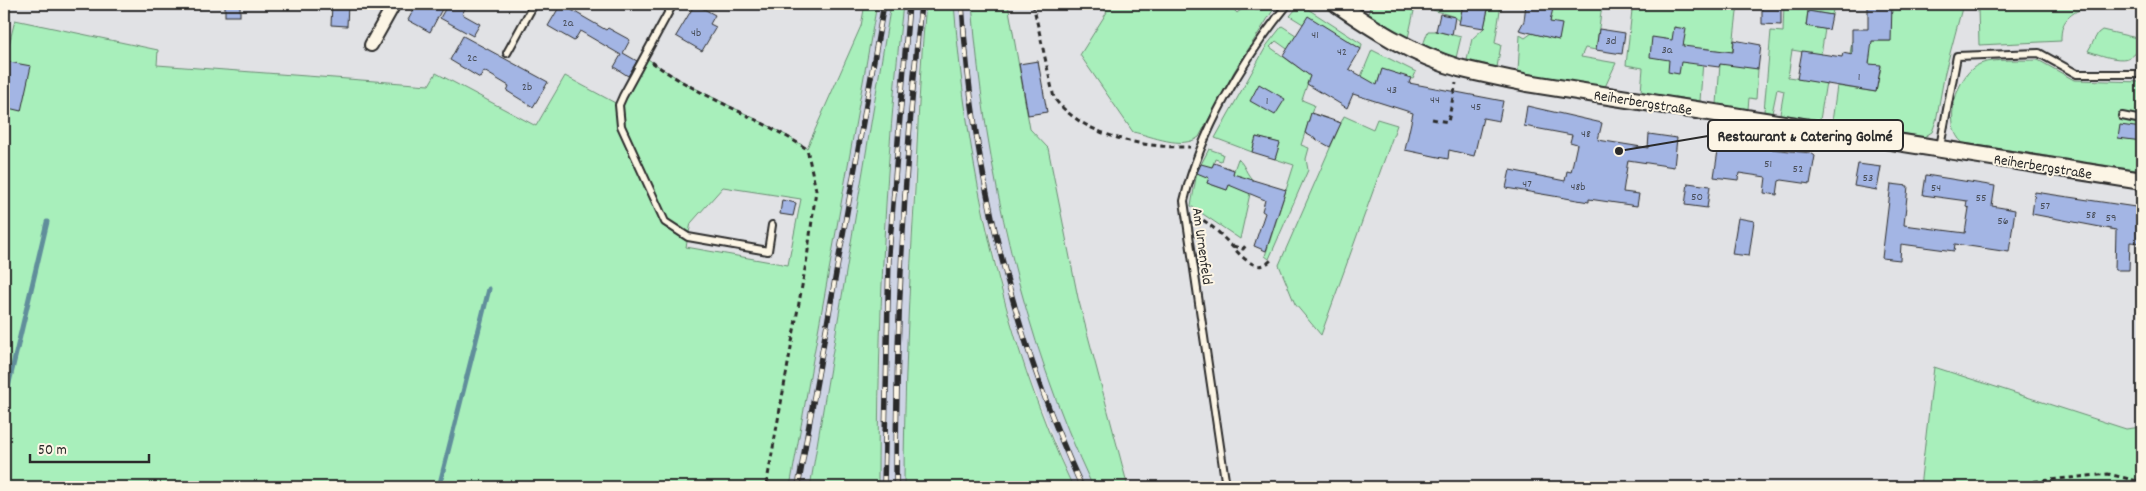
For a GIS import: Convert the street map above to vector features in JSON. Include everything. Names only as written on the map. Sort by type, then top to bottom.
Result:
[{"type":"street","points":[[371,45],[394,4]]},
{"type":"street","name":"Reiherbergstraße","points":[[1337,4],[1396,42],[1459,68],[1527,84],[2142,181]]},
{"type":"lane","points":[[507,53],[534,4]]},
{"type":"lane","points":[[673,4],[619,105],[621,126],[665,222],[688,237],[768,251],[772,225]]},
{"type":"lane","name":"Am Urnenfeld","points":[[1226,487],[1184,206],[1191,169],[1201,147],[1239,74],[1288,4]]},
{"type":"lane","points":[[1940,150],[1957,56],[2039,53],[2077,74],[2142,74]]},
{"type":"lane","points":[[2122,116],[2142,120]]},
{"type":"path","points":[[1032,4],[1054,98],[1077,121],[1095,130],[1126,139],[1175,148],[1201,147]]},
{"type":"path","points":[[1432,119],[1448,122],[1459,68]]},
{"type":"path","points":[[1184,206],[1224,237],[1244,259],[1254,265],[1263,265],[1271,260]]},
{"type":"path","points":[[1232,246],[1243,248],[1247,244]]},
{"type":"path","points":[[2029,487],[2030,482],[2108,474],[2142,482]]},
{"type":"shaded area","points":[[877,4],[891,4],[810,487],[790,487]]},
{"type":"shaded area","points":[[903,4],[926,4],[919,68],[910,262],[904,414],[904,487],[878,487],[883,254],[896,68]]},
{"type":"shaded area","points":[[954,4],[972,4],[982,104],[1005,231],[1041,357],[1093,487],[1073,487],[1071,483],[1024,362],[1005,299],[974,168],[964,107]]},
{"type":"green space","points":[[865,4],[877,4],[790,487],[4,487],[4,65],[15,20],[158,50],[157,65],[429,85],[436,73],[536,126],[565,76],[619,105],[645,57],[684,82],[807,148],[861,26]],"holes":[[[723,187],[801,199],[788,265],[686,247],[691,223]]]},
{"type":"green space","points":[[891,4],[903,4],[887,185],[879,366],[878,487],[810,487]]},
{"type":"green space","points":[[926,4],[954,4],[968,128],[992,251],[1026,371],[1048,430],[1073,487],[904,487],[909,301]]},
{"type":"green space","points":[[972,4],[1008,4],[1030,129],[1048,148],[1078,298],[1128,487],[1093,487],[1068,430],[1046,371],[1027,312],[997,190],[986,128]]},
{"type":"green space","points":[[1096,4],[1228,4],[1237,13],[1248,4],[1255,10],[1268,9],[1272,4],[1277,4],[1235,70],[1199,137],[1192,141],[1176,142],[1133,132],[1080,55],[1107,12]]},
{"type":"green space","points":[[1300,4],[1362,44],[1361,49],[1308,17],[1303,24],[1290,16]]},
{"type":"green space","points":[[1362,4],[1398,4],[1397,6],[1414,11],[1408,38],[1368,15],[1370,7]]},
{"type":"green space","points":[[1434,4],[1469,4],[1468,6],[1462,5],[1461,16],[1467,17],[1465,25],[1455,17],[1433,10]]},
{"type":"green space","points":[[1489,4],[1501,4],[1495,43],[1501,45],[1497,67],[1467,60],[1472,39],[1484,28]]},
{"type":"green space","points":[[1526,4],[1738,4],[1731,63],[1758,69],[1756,99],[1749,98],[1748,109],[1717,104],[1721,51],[1704,48],[1700,101],[1641,92],[1643,68],[1626,65],[1632,10],[1602,5],[1596,50],[1585,48],[1581,57],[1616,63],[1605,87],[1518,72],[1520,35],[1525,38],[1532,33],[1559,40],[1550,22],[1552,8]]},
{"type":"green space","points":[[1784,4],[1834,4],[1832,15],[1808,11],[1806,26],[1825,29],[1821,55],[1792,50],[1788,77],[1822,82],[1830,56],[1820,120],[1780,114],[1784,91],[1777,89],[1772,113],[1764,111],[1771,31],[1783,32]]},
{"type":"green space","points":[[1892,4],[2092,4],[2069,16],[2063,26],[2061,41],[1979,45],[1978,8],[1962,8],[1945,72],[1936,121],[1932,132],[1924,137],[1832,122],[1837,86],[1876,92],[1881,66],[1869,64],[1869,58],[1850,54],[1852,41],[1890,41]]},
{"type":"green space","points":[[1282,26],[1322,52],[1314,68],[1276,41],[1270,47],[1310,76],[1302,100],[1314,105],[1301,145],[1309,148],[1306,159],[1308,170],[1269,259],[1265,256],[1294,165],[1275,159],[1279,143],[1256,137],[1252,152],[1215,138],[1267,45]]},
{"type":"green space","points":[[2102,30],[2137,38],[2140,42],[2137,51],[2133,56],[2119,59],[2088,51],[2098,33]]},
{"type":"green space","points":[[1428,31],[1461,37],[1456,58],[1423,45]]},
{"type":"green space","points":[[1372,50],[1416,72],[1413,79],[1382,70],[1372,100],[1355,91]]},
{"type":"green space","points":[[2038,60],[2074,80],[2142,82],[2142,171],[1963,143],[1956,135],[1953,125],[1953,113],[1959,88],[1972,69],[1980,64],[1993,61]]},
{"type":"green space","points":[[1344,116],[1373,129],[1377,119],[1397,125],[1321,335],[1295,304],[1279,265]]},
{"type":"green space","points":[[1209,149],[1223,154],[1221,161],[1215,159],[1207,183],[1227,190],[1238,159],[1253,180],[1240,239],[1191,206],[1197,172]]},
{"type":"green space","points":[[1934,367],[2126,429],[2142,427],[2142,487],[1920,487]]},
{"type":"building","points":[[225,4],[240,4],[240,16],[225,16]]},
{"type":"building","points":[[332,4],[348,4],[347,26],[331,25]]},
{"type":"building","points":[[417,4],[432,4],[442,9],[430,32],[408,20]]},
{"type":"building","points":[[448,4],[468,4],[462,14],[480,24],[473,36],[440,18]]},
{"type":"building","points":[[561,4],[606,30],[608,28],[630,40],[623,53],[637,61],[628,76],[614,67],[621,55],[580,31],[574,41],[548,26]]},
{"type":"building","points":[[695,4],[715,15],[710,24],[716,27],[702,51],[676,36]]},
{"type":"building","points":[[1469,4],[1489,4],[1484,28],[1459,24],[1463,5],[1468,6]]},
{"type":"building","points":[[1526,4],[1553,8],[1550,22],[1562,24],[1559,40],[1519,30],[1524,21]]},
{"type":"building","points":[[1762,4],[1781,4],[1781,25],[1762,24]]},
{"type":"building","points":[[1868,4],[1892,4],[1891,41],[1872,41],[1869,64],[1881,65],[1876,92],[1797,79],[1802,51],[1842,57],[1843,53],[1852,55],[1852,29],[1868,29]]},
{"type":"building","points":[[1808,11],[1832,15],[1829,30],[1806,26]]},
{"type":"building","points":[[1440,14],[1455,17],[1452,35],[1436,31]]},
{"type":"building","points":[[1308,16],[1361,49],[1349,69],[1377,85],[1382,69],[1411,78],[1409,83],[1503,101],[1499,121],[1483,118],[1474,156],[1449,150],[1448,159],[1405,150],[1413,113],[1353,94],[1347,108],[1307,84],[1310,76],[1283,56]]},
{"type":"building","points":[[1674,27],[1686,29],[1683,46],[1733,52],[1734,40],[1761,45],[1758,69],[1720,64],[1719,67],[1681,62],[1679,74],[1668,72],[1669,60],[1650,57],[1652,37],[1672,40]]},
{"type":"building","points":[[1599,29],[1625,33],[1622,54],[1596,50]]},
{"type":"building","points":[[463,36],[548,82],[533,107],[507,91],[509,86],[484,71],[480,78],[450,60]]},
{"type":"building","points":[[1038,61],[1047,112],[1028,115],[1019,64]]},
{"type":"building","points":[[9,62],[31,66],[21,111],[4,107],[4,87]]},
{"type":"building","points":[[1259,84],[1285,99],[1275,115],[1250,101]]},
{"type":"building","points":[[1527,106],[1602,123],[1598,140],[1648,148],[1649,134],[1677,138],[1674,167],[1628,160],[1623,192],[1639,194],[1637,206],[1589,199],[1589,202],[1506,188],[1510,170],[1565,181],[1567,171],[1571,172],[1577,144],[1570,142],[1572,135],[1524,126]]},
{"type":"building","points":[[1311,113],[1341,123],[1330,147],[1305,133]]},
{"type":"building","points":[[2120,125],[2142,128],[2142,141],[2118,138]]},
{"type":"building","points":[[1256,137],[1280,143],[1275,159],[1252,152]]},
{"type":"building","points":[[1719,144],[1811,153],[1815,156],[1810,184],[1779,181],[1777,195],[1764,193],[1766,177],[1739,173],[1738,180],[1714,177]]},
{"type":"building","points":[[1214,163],[1234,170],[1233,174],[1286,190],[1266,251],[1254,246],[1265,213],[1262,211],[1265,200],[1229,185],[1227,190],[1207,183],[1209,178],[1197,173],[1201,164],[1212,167]]},
{"type":"building","points":[[1858,164],[1881,167],[1877,190],[1854,186]]},
{"type":"building","points":[[1926,175],[1995,186],[1992,206],[2015,210],[2009,252],[1955,244],[1954,251],[1901,244],[1900,260],[1882,258],[1891,184],[1908,186],[1904,225],[1965,233],[1969,208],[1966,207],[1967,201],[1923,195]]},
{"type":"building","points":[[1688,183],[1710,186],[1707,208],[1685,205]]},
{"type":"building","points":[[2035,192],[2142,208],[2142,243],[2130,242],[2129,270],[2115,270],[2116,230],[2032,214]]},
{"type":"building","points":[[782,200],[796,203],[793,216],[780,214]]},
{"type":"building","points":[[1738,218],[1754,221],[1749,256],[1732,254]]},
{"type":"waterway","points":[[4,404],[47,222]]},
{"type":"waterway","points":[[439,487],[489,289]]},
{"type":"railway","points":[[798,487],[884,4]]},
{"type":"railway","points":[[884,487],[889,254],[909,4]]},
{"type":"railway","points":[[896,487],[899,306],[902,246],[921,4]]},
{"type":"railway","points":[[962,4],[975,128],[986,190],[1000,251],[1016,312],[1036,371],[1057,430],[1082,487]]},
{"type":"place","name":"Restaurant & Catering Golmé","points":[[1619,151]]}]
